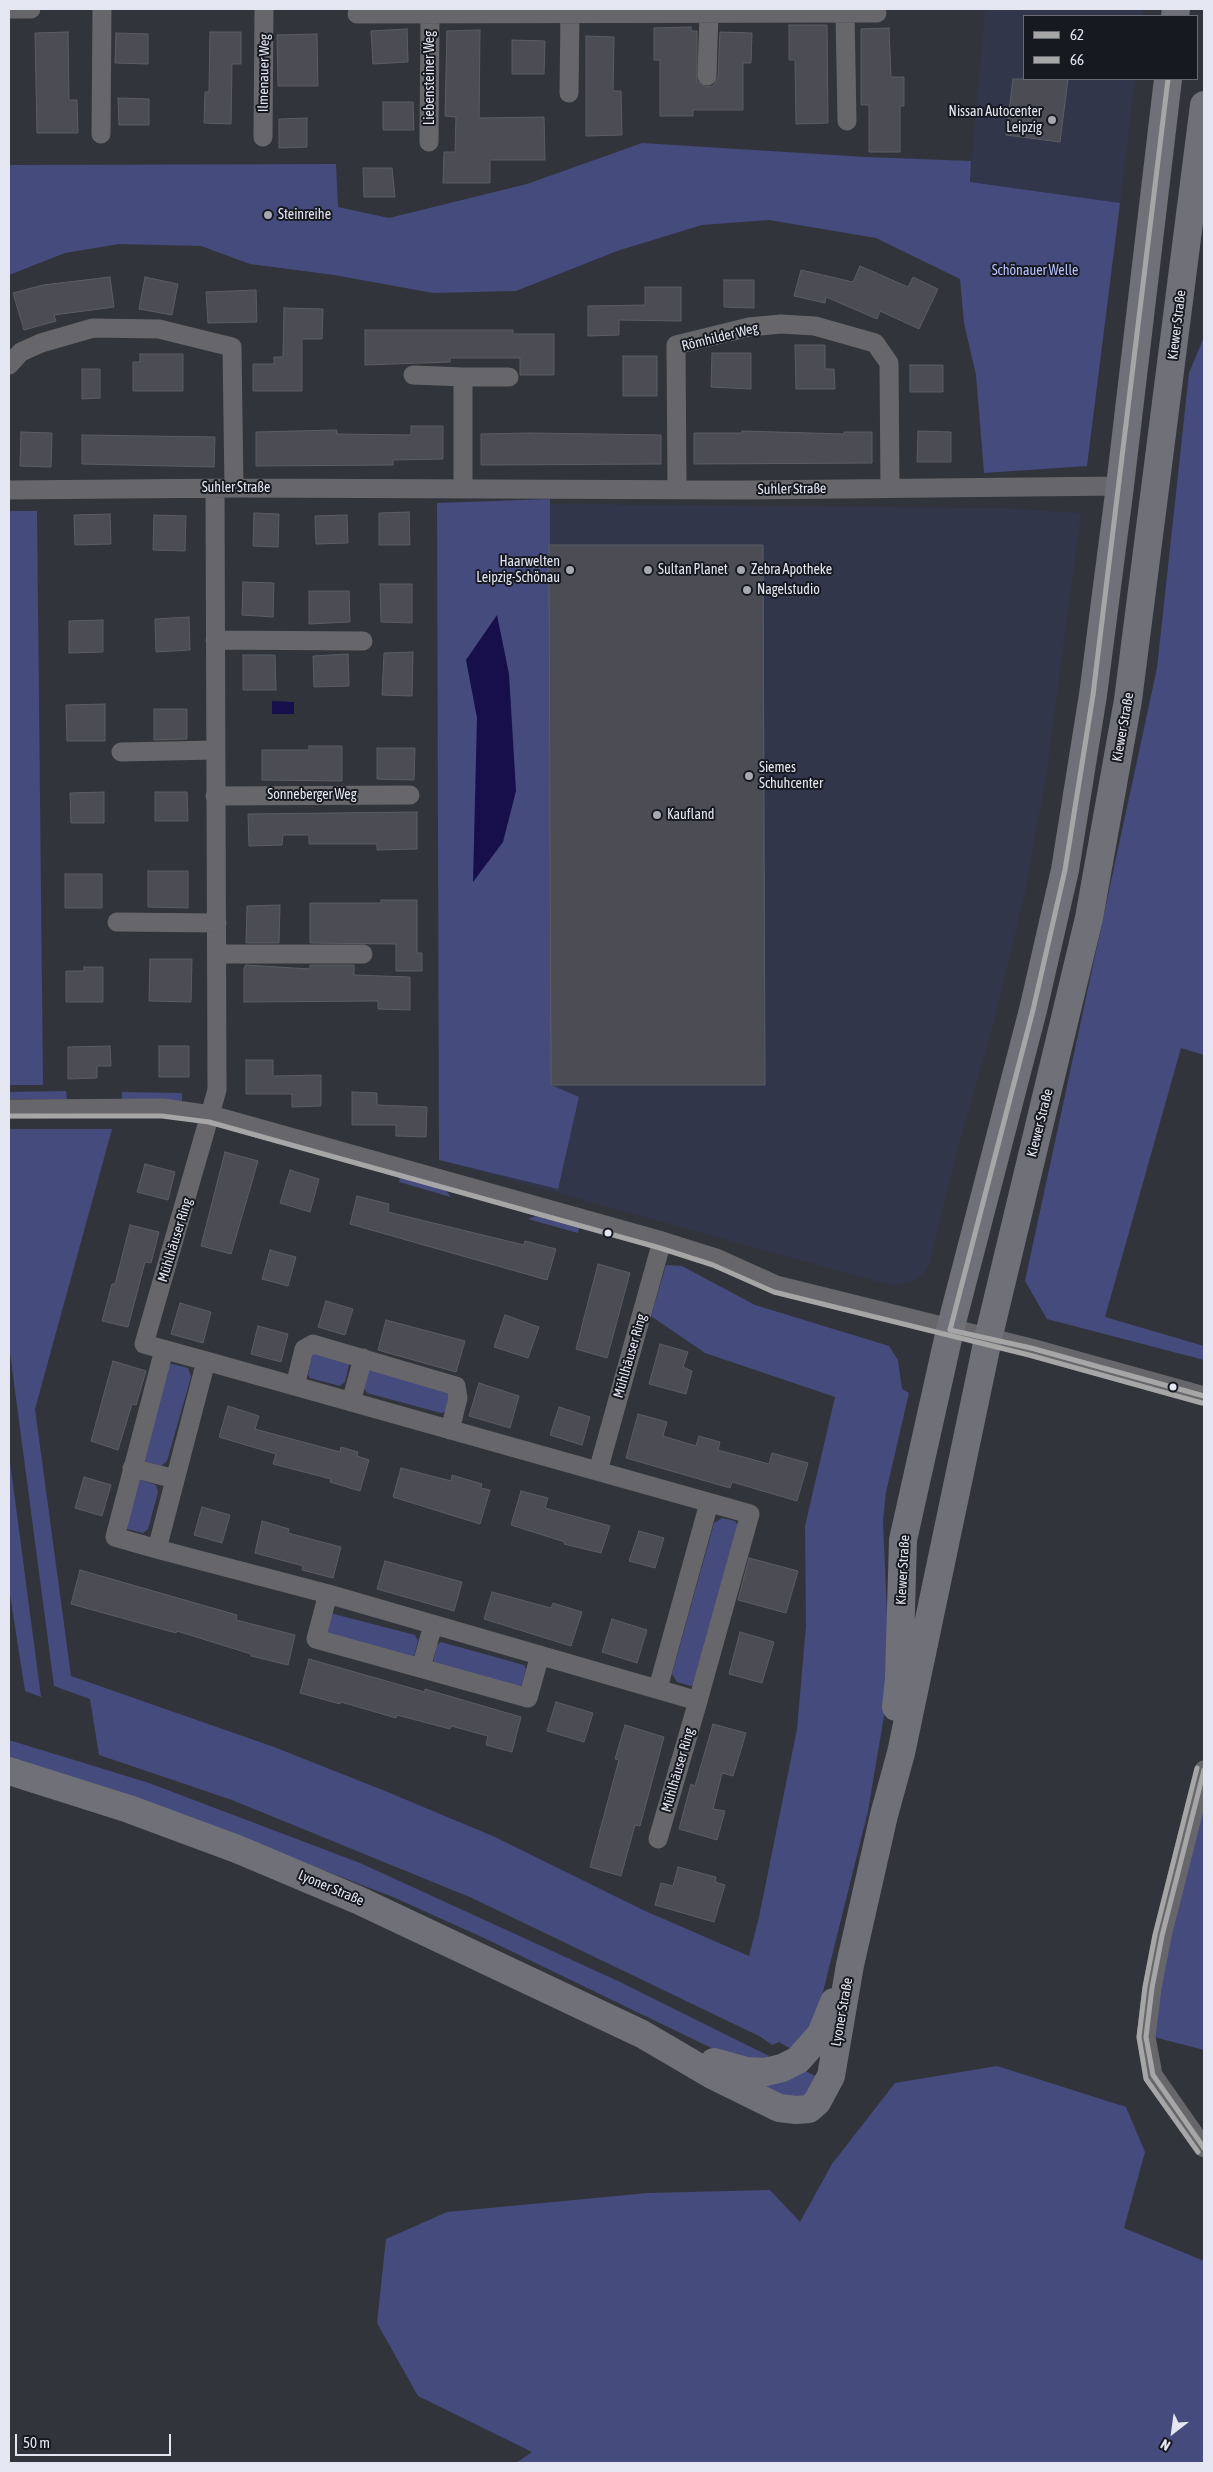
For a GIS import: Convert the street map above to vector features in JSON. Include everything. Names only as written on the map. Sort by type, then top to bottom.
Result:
[{"type":"main road","name":"Kiewer Straße","points":[[884,1815],[899,1680],[903,1540],[950,1330],[1033,1010],[1065,870],[1093,695],[1120,486],[1168,80]]},
{"type":"main road","name":"Kiewer Straße","points":[[850,1965],[884,1815],[901,1753],[988,1339],[1089,918],[1128,700],[1204,105]]},
{"type":"main road","name":"Lyoner Straße","points":[[9,1770],[130,1809],[237,1848],[460,1946],[642,2034],[697,2056],[746,2071],[765,2072],[782,2068],[798,2060],[821,2034],[850,1965]]},
{"type":"main road","name":"Lyoner Straße","points":[[642,2034],[712,2075],[779,2108],[809,2109],[824,2091],[832,2076],[850,1965]]},
{"type":"street","points":[[9,9],[30,9]]},
{"type":"street","points":[[101,134],[102,9]]},
{"type":"street","name":"Ilmenauer Weg","points":[[263,137],[264,9]]},
{"type":"street","name":"Liebensteiner Weg","points":[[357,14],[430,14],[544,10],[570,12],[709,13],[785,10],[877,13]]},
{"type":"street","points":[[569,93],[570,12]]},
{"type":"street","points":[[845,12],[847,121]]},
{"type":"street","points":[[706,76],[709,13]]},
{"type":"street","name":"Liebensteiner Weg","points":[[429,142],[430,14]]},
{"type":"street","name":"Römhilder Weg","points":[[677,489],[676,345],[749,327],[781,324],[815,326],[875,343],[889,363],[890,488]]},
{"type":"street","points":[[9,364],[21,352],[41,343],[93,328],[160,329],[232,347],[234,488]]},
{"type":"street","points":[[413,375],[509,377]]},
{"type":"street","points":[[463,376],[463,489]]},
{"type":"street","name":"Suhler Straße","points":[[9,490],[1120,486]]},
{"type":"street","points":[[211,1115],[217,1090],[214,488]]},
{"type":"street","points":[[215,640],[363,641]]},
{"type":"street","points":[[121,752],[215,750]]},
{"type":"street","name":"Sonneberger Weg","points":[[215,796],[410,795]]},
{"type":"street","points":[[117,922],[217,923]]},
{"type":"street","points":[[217,954],[363,954]]},
{"type":"street","points":[[9,1109],[163,1108],[211,1115],[662,1241],[716,1258],[776,1285],[1204,1396]]},
{"type":"street","name":"Mühlhäuser Ring","points":[[211,1115],[144,1344],[750,1514],[658,1839]]},
{"type":"street","name":"Mühlhäuser Ring","points":[[598,1471],[662,1241]]},
{"type":"street","points":[[294,1386],[304,1349],[313,1344],[363,1358],[456,1386],[458,1398],[450,1430]]},
{"type":"street","points":[[164,1350],[115,1537],[328,1594],[698,1701]]},
{"type":"street","points":[[351,1402],[363,1358]]},
{"type":"street","points":[[158,1549],[206,1361]]},
{"type":"street","points":[[132,1468],[175,1479]]},
{"type":"street","points":[[658,1688],[709,1503]]},
{"type":"street","points":[[328,1594],[316,1639],[528,1698],[540,1655]]},
{"type":"street","points":[[421,1668],[433,1625]]},
{"type":"street","points":[[1204,1770],[1162,1936],[1152,1988],[1146,2037],[1154,2075],[1204,2148]]},
{"type":"shaded area","name":"Nissan Autocenter Leipzig","points":[[985,9],[1143,9],[1142,15],[1023,15],[1023,80],[1135,80],[1120,203],[970,182]]},
{"type":"shaded area","points":[[437,503],[1001,508],[1081,513],[1046,777],[1024,897],[994,1021],[957,1151],[929,1265],[923,1274],[914,1281],[892,1285],[883,1283],[439,1160]]},
{"type":"shaded area","points":[[497,615],[509,674],[516,791],[503,842],[473,882],[477,718],[466,660]]},
{"type":"shaded area","points":[[272,701],[294,702],[294,714],[272,714]]},
{"type":"green space","name":"Schönauer Welle","points":[[642,143],[866,157],[971,161],[970,182],[1120,203],[1087,466],[984,473],[976,375],[964,323],[960,279],[876,238],[769,220],[702,225],[617,251],[516,291],[433,293],[334,275],[250,264],[201,246],[119,244],[65,253],[9,275],[9,165],[336,164],[338,207],[389,218],[527,184]]},
{"type":"green space","points":[[1204,337],[1204,1055],[1181,1048],[1105,1317],[1204,1346],[1204,1360],[1047,1319],[1025,1281],[1157,668],[1189,373]]},
{"type":"green space","points":[[550,499],[551,1085],[579,1097],[558,1189],[439,1160],[437,503]]},
{"type":"green space","points":[[9,511],[37,511],[43,1085],[9,1085]]},
{"type":"green space","points":[[66,1091],[67,1099],[9,1099],[9,1092]]},
{"type":"green space","points":[[122,1092],[182,1093],[182,1101],[122,1099]]},
{"type":"green space","points":[[9,1129],[112,1129],[35,1409],[71,1676],[274,1747],[385,1791],[495,1837],[643,1910],[749,1956],[759,1917],[797,1729],[806,1626],[805,1526],[835,1397],[705,1353],[651,1316],[666,1265],[682,1266],[755,1305],[889,1346],[898,1360],[902,1389],[909,1393],[886,1492],[883,1521],[889,1661],[884,1716],[868,1811],[818,2012],[805,2034],[791,2049],[779,2042],[772,2045],[761,2037],[472,1898],[232,1800],[99,1755],[90,1699],[54,1686],[9,1345]]},
{"type":"green space","points":[[400,1176],[446,1191],[451,1197],[399,1182]]},
{"type":"green space","points":[[536,1216],[579,1228],[578,1233],[528,1219]]},
{"type":"green space","points":[[318,1351],[347,1360],[349,1365],[345,1382],[340,1386],[310,1378],[308,1375],[312,1354]]},
{"type":"green space","points":[[172,1364],[188,1368],[191,1377],[167,1461],[161,1466],[144,1461],[168,1365]]},
{"type":"green space","points":[[372,1368],[445,1387],[450,1399],[445,1412],[441,1413],[367,1393],[364,1388],[367,1372]]},
{"type":"green space","points":[[9,1454],[41,1697],[25,1691],[9,1588]]},
{"type":"green space","points":[[140,1480],[156,1485],[158,1492],[148,1529],[143,1533],[127,1529],[133,1485]]},
{"type":"green space","points":[[722,1518],[735,1521],[739,1527],[697,1683],[691,1686],[677,1682],[672,1674],[714,1523]]},
{"type":"green space","points":[[330,1613],[415,1635],[418,1641],[414,1656],[412,1659],[325,1634]]},
{"type":"green space","points":[[441,1642],[524,1665],[526,1669],[521,1687],[433,1663],[437,1645]]},
{"type":"green space","points":[[9,1740],[149,1783],[360,1863],[620,1982],[769,2056],[761,2060],[730,2057],[484,1938],[393,1897],[160,1807],[9,1760]]},
{"type":"green space","points":[[1204,1780],[1204,2050],[1150,2036]]},
{"type":"green space","points":[[997,2066],[1126,2107],[1145,2152],[1124,2228],[1204,2261],[1204,2463],[516,2463],[532,2452],[418,2396],[377,2323],[386,2239],[447,2212],[648,2193],[770,2190],[800,2222],[832,2164],[895,2083]]},
{"type":"green space","points":[[805,2071],[820,2078],[804,2096],[792,2100],[756,2090],[762,2083]]},
{"type":"building","points":[[789,25],[827,25],[828,123],[796,124],[795,60],[789,60]]},
{"type":"building","points":[[691,27],[691,31],[697,31],[697,81],[706,87],[713,86],[718,77],[720,32],[752,33],[751,63],[743,63],[743,110],[693,110],[693,116],[660,116],[660,60],[654,60],[654,28]]},
{"type":"building","points":[[889,28],[891,77],[904,77],[904,106],[900,106],[900,152],[869,152],[869,105],[861,105],[861,29]]},
{"type":"building","points":[[407,29],[408,62],[373,64],[371,31]]},
{"type":"building","points":[[480,30],[479,118],[544,117],[545,160],[490,160],[490,183],[443,183],[444,152],[455,152],[456,117],[445,116],[447,31]]},
{"type":"building","points":[[68,32],[69,100],[77,100],[78,133],[37,133],[35,33]]},
{"type":"building","points":[[210,32],[241,32],[241,64],[232,64],[231,124],[204,123],[205,92],[209,92]]},
{"type":"building","points":[[116,33],[148,34],[148,64],[115,63]]},
{"type":"building","points":[[317,34],[318,86],[278,86],[277,35]]},
{"type":"building","points":[[586,36],[614,37],[613,91],[621,91],[622,135],[586,136]]},
{"type":"building","points":[[512,40],[545,41],[544,74],[512,74]]},
{"type":"building","points":[[1013,79],[1068,80],[1060,142],[1006,135]]},
{"type":"building","points":[[118,98],[149,99],[149,125],[119,125]]},
{"type":"building","points":[[383,102],[413,102],[414,130],[383,130]]},
{"type":"building","points":[[307,118],[307,147],[279,148],[279,119]]},
{"type":"building","points":[[363,168],[392,168],[395,197],[364,197]]},
{"type":"building","points":[[860,266],[908,287],[913,277],[938,289],[919,329],[880,311],[877,319],[826,297],[825,303],[794,296],[801,270],[853,282]]},
{"type":"building","points":[[110,277],[114,307],[54,315],[56,321],[24,330],[13,293],[43,285]]},
{"type":"building","points":[[145,277],[178,284],[172,315],[139,309]]},
{"type":"building","points":[[724,280],[754,280],[754,308],[724,307]]},
{"type":"building","points":[[645,287],[681,287],[681,321],[619,320],[619,335],[588,336],[588,306],[645,305]]},
{"type":"building","points":[[256,290],[257,322],[208,323],[206,292]]},
{"type":"building","points":[[284,308],[323,309],[322,339],[302,339],[302,391],[253,391],[253,364],[274,364],[274,357],[283,357]]},
{"type":"building","points":[[365,330],[513,330],[513,334],[554,334],[554,375],[520,375],[520,358],[450,358],[450,362],[365,365]]},
{"type":"building","points":[[795,345],[825,345],[825,369],[834,369],[835,389],[796,389]]},
{"type":"building","points":[[712,353],[751,353],[751,389],[711,387]]},
{"type":"building","points":[[140,354],[183,354],[183,391],[133,391],[133,362],[140,362]]},
{"type":"building","points":[[623,356],[657,356],[657,396],[623,396]]},
{"type":"building","points":[[910,365],[943,365],[943,392],[910,392]]},
{"type":"building","points":[[82,369],[100,369],[100,398],[82,399]]},
{"type":"building","points":[[411,426],[443,426],[443,459],[393,460],[393,465],[256,466],[256,432],[337,430],[337,434],[411,435]]},
{"type":"building","points":[[742,431],[844,434],[844,432],[872,432],[872,463],[694,464],[694,433],[742,433]]},
{"type":"building","points":[[918,431],[951,432],[951,462],[917,462]]},
{"type":"building","points":[[21,432],[52,433],[51,467],[20,466]]},
{"type":"building","points":[[481,434],[661,435],[661,464],[481,465]]},
{"type":"building","points":[[82,435],[215,437],[214,467],[82,464]]},
{"type":"building","points":[[409,512],[410,545],[379,545],[379,513]]},
{"type":"building","points":[[254,513],[279,514],[278,547],[253,546]]},
{"type":"building","points":[[110,514],[111,544],[75,545],[74,515]]},
{"type":"building","points":[[154,515],[186,516],[185,551],[153,550]]},
{"type":"building","points":[[347,515],[348,543],[316,544],[315,516]]},
{"type":"building","name":"Kaufland","points":[[549,545],[763,545],[765,1085],[551,1085]]},
{"type":"building","points":[[243,582],[274,583],[273,617],[242,615]]},
{"type":"building","points":[[380,584],[412,584],[412,623],[381,622]]},
{"type":"building","points":[[309,591],[349,591],[350,622],[309,624]]},
{"type":"building","points":[[189,617],[190,650],[156,652],[155,619]]},
{"type":"building","points":[[103,620],[103,652],[69,653],[69,621]]},
{"type":"building","points":[[413,652],[412,696],[382,695],[384,653]]},
{"type":"building","points":[[348,654],[349,686],[314,687],[313,656]]},
{"type":"building","points":[[243,655],[275,655],[276,690],[243,690]]},
{"type":"building","points":[[105,704],[105,741],[67,741],[66,705]]},
{"type":"building","points":[[154,709],[187,709],[187,739],[154,740]]},
{"type":"building","points":[[309,746],[342,746],[342,781],[262,780],[262,750],[309,750]]},
{"type":"building","points":[[377,748],[415,748],[414,780],[377,779]]},
{"type":"building","points":[[104,792],[104,823],[71,823],[70,793]]},
{"type":"building","points":[[155,792],[187,792],[188,821],[155,821]]},
{"type":"building","points":[[417,812],[417,849],[377,850],[377,844],[309,844],[309,835],[283,835],[282,845],[249,846],[248,814]]},
{"type":"building","points":[[148,871],[188,871],[188,908],[148,907]]},
{"type":"building","points":[[65,874],[102,874],[102,908],[65,908]]},
{"type":"building","points":[[381,900],[417,900],[417,953],[422,953],[422,971],[396,971],[396,944],[310,943],[310,903],[381,903]]},
{"type":"building","points":[[280,905],[279,943],[246,943],[247,906]]},
{"type":"building","points":[[150,959],[192,959],[191,1002],[149,1001]]},
{"type":"building","points":[[246,965],[310,969],[310,965],[354,965],[354,975],[410,977],[410,1010],[378,1009],[378,1001],[244,1002],[244,968]]},
{"type":"building","points":[[84,967],[103,967],[103,1002],[66,1002],[66,971],[84,971]]},
{"type":"building","points":[[110,1046],[111,1066],[97,1066],[97,1078],[68,1079],[68,1047]]},
{"type":"building","points":[[159,1046],[189,1046],[189,1077],[159,1077]]},
{"type":"building","points":[[246,1060],[273,1060],[273,1076],[321,1075],[321,1106],[292,1107],[292,1094],[246,1094]]},
{"type":"building","points":[[352,1092],[377,1093],[377,1105],[427,1107],[426,1137],[396,1136],[396,1125],[352,1125]]},
{"type":"building","points":[[225,1152],[258,1161],[231,1254],[201,1246]]},
{"type":"building","points":[[145,1164],[175,1172],[168,1200],[137,1192]]},
{"type":"building","points":[[290,1170],[319,1179],[310,1212],[280,1203]]},
{"type":"building","points":[[357,1196],[389,1204],[388,1212],[524,1245],[525,1241],[556,1249],[547,1280],[350,1224]]},
{"type":"building","points":[[130,1225],[159,1232],[151,1263],[145,1262],[128,1327],[102,1321],[112,1284],[115,1284]]},
{"type":"building","points":[[270,1250],[296,1257],[288,1286],[262,1279]]},
{"type":"building","points":[[598,1264],[630,1273],[607,1358],[576,1349]]},
{"type":"building","points":[[326,1301],[353,1309],[345,1335],[318,1327]]},
{"type":"building","points":[[180,1303],[211,1312],[203,1343],[171,1334]]},
{"type":"building","points":[[505,1315],[539,1327],[528,1358],[494,1347]]},
{"type":"building","points":[[386,1320],[465,1341],[456,1372],[378,1350]]},
{"type":"building","points":[[258,1326],[288,1334],[281,1362],[251,1354]]},
{"type":"building","points":[[660,1344],[688,1352],[683,1367],[692,1371],[686,1394],[649,1384]]},
{"type":"building","points":[[113,1361],[146,1371],[136,1405],[132,1404],[118,1450],[91,1441]]},
{"type":"building","points":[[479,1383],[519,1396],[510,1428],[469,1416]]},
{"type":"building","points":[[228,1406],[259,1416],[255,1429],[340,1452],[341,1447],[358,1452],[357,1456],[369,1460],[360,1491],[330,1482],[331,1479],[273,1464],[276,1454],[219,1437]]},
{"type":"building","points":[[559,1407],[590,1417],[582,1445],[550,1435]]},
{"type":"building","points":[[638,1414],[667,1422],[663,1436],[696,1446],[699,1436],[720,1442],[718,1450],[769,1464],[772,1453],[808,1463],[797,1501],[732,1482],[730,1488],[626,1458]]},
{"type":"building","points":[[401,1468],[451,1481],[452,1475],[482,1484],[481,1488],[490,1490],[480,1524],[393,1497]]},
{"type":"building","points":[[84,1477],[111,1485],[102,1516],[75,1508]]},
{"type":"building","points":[[521,1491],[548,1498],[545,1508],[610,1526],[601,1553],[564,1544],[565,1542],[511,1525]]},
{"type":"building","points":[[202,1507],[230,1515],[222,1543],[194,1535]]},
{"type":"building","points":[[262,1521],[289,1529],[288,1533],[341,1547],[333,1578],[302,1570],[303,1566],[255,1553]]},
{"type":"building","points":[[639,1531],[664,1538],[655,1568],[629,1561]]},
{"type":"building","points":[[749,1558],[798,1571],[786,1613],[738,1600]]},
{"type":"building","points":[[385,1561],[462,1582],[454,1611],[377,1589]]},
{"type":"building","points":[[80,1570],[237,1615],[236,1620],[295,1635],[288,1665],[251,1656],[251,1654],[177,1631],[176,1633],[71,1604]]},
{"type":"building","points":[[492,1592],[551,1608],[553,1603],[582,1612],[571,1646],[484,1619]]},
{"type":"building","points":[[612,1619],[647,1630],[637,1663],[602,1652]]},
{"type":"building","points":[[740,1632],[774,1642],[762,1683],[729,1674]]},
{"type":"building","points":[[309,1659],[425,1692],[425,1689],[521,1717],[512,1752],[486,1745],[488,1736],[451,1726],[450,1729],[397,1715],[396,1718],[341,1702],[340,1704],[300,1693]]},
{"type":"building","points":[[556,1702],[593,1713],[584,1742],[547,1731]]},
{"type":"building","points":[[713,1724],[746,1733],[733,1776],[722,1773],[713,1809],[725,1811],[717,1840],[679,1829],[691,1784],[695,1786]]},
{"type":"building","points":[[625,1725],[664,1737],[640,1826],[635,1825],[621,1876],[590,1867],[619,1760],[615,1759]]},
{"type":"building","points":[[678,1867],[716,1877],[715,1882],[725,1885],[714,1922],[655,1905],[661,1883],[673,1886]]},
{"type":"transit line","name":"62","points":[[950,1330],[1033,1010],[1065,870],[1093,695],[1168,80]]},
{"type":"transit line","name":"66","points":[[9,1116],[162,1116],[209,1122],[660,1248],[713,1265],[774,1292],[1029,1355],[1202,1403]]},
{"type":"transit line","name":"62","points":[[950,1330],[1031,1348],[1204,1396]]},
{"type":"transit line","name":"66","points":[[1197,1768],[1155,1935],[1145,1987],[1139,2037],[1146,2079],[1198,2152]]},
{"type":"transit line","name":"62","points":[[1204,1770],[1162,1936],[1152,1988],[1146,2037],[1153,2075],[1204,2148]]},
{"type":"place","name":"Nissan Autocenter Leipzig","points":[[1052,120]]},
{"type":"place","name":"Steinreihe","points":[[268,215]]},
{"type":"place","name":"Haarwelten Leipzig-Schönau","points":[[570,570]]},
{"type":"place","name":"Sultan Planet","points":[[648,570]]},
{"type":"place","name":"Zebra Apotheke","points":[[741,570]]},
{"type":"place","name":"Nagelstudio","points":[[747,590]]},
{"type":"place","name":"Siemes Schuhcenter","points":[[749,776]]},
{"type":"place","name":"Kaufland","points":[[657,815]]}]
